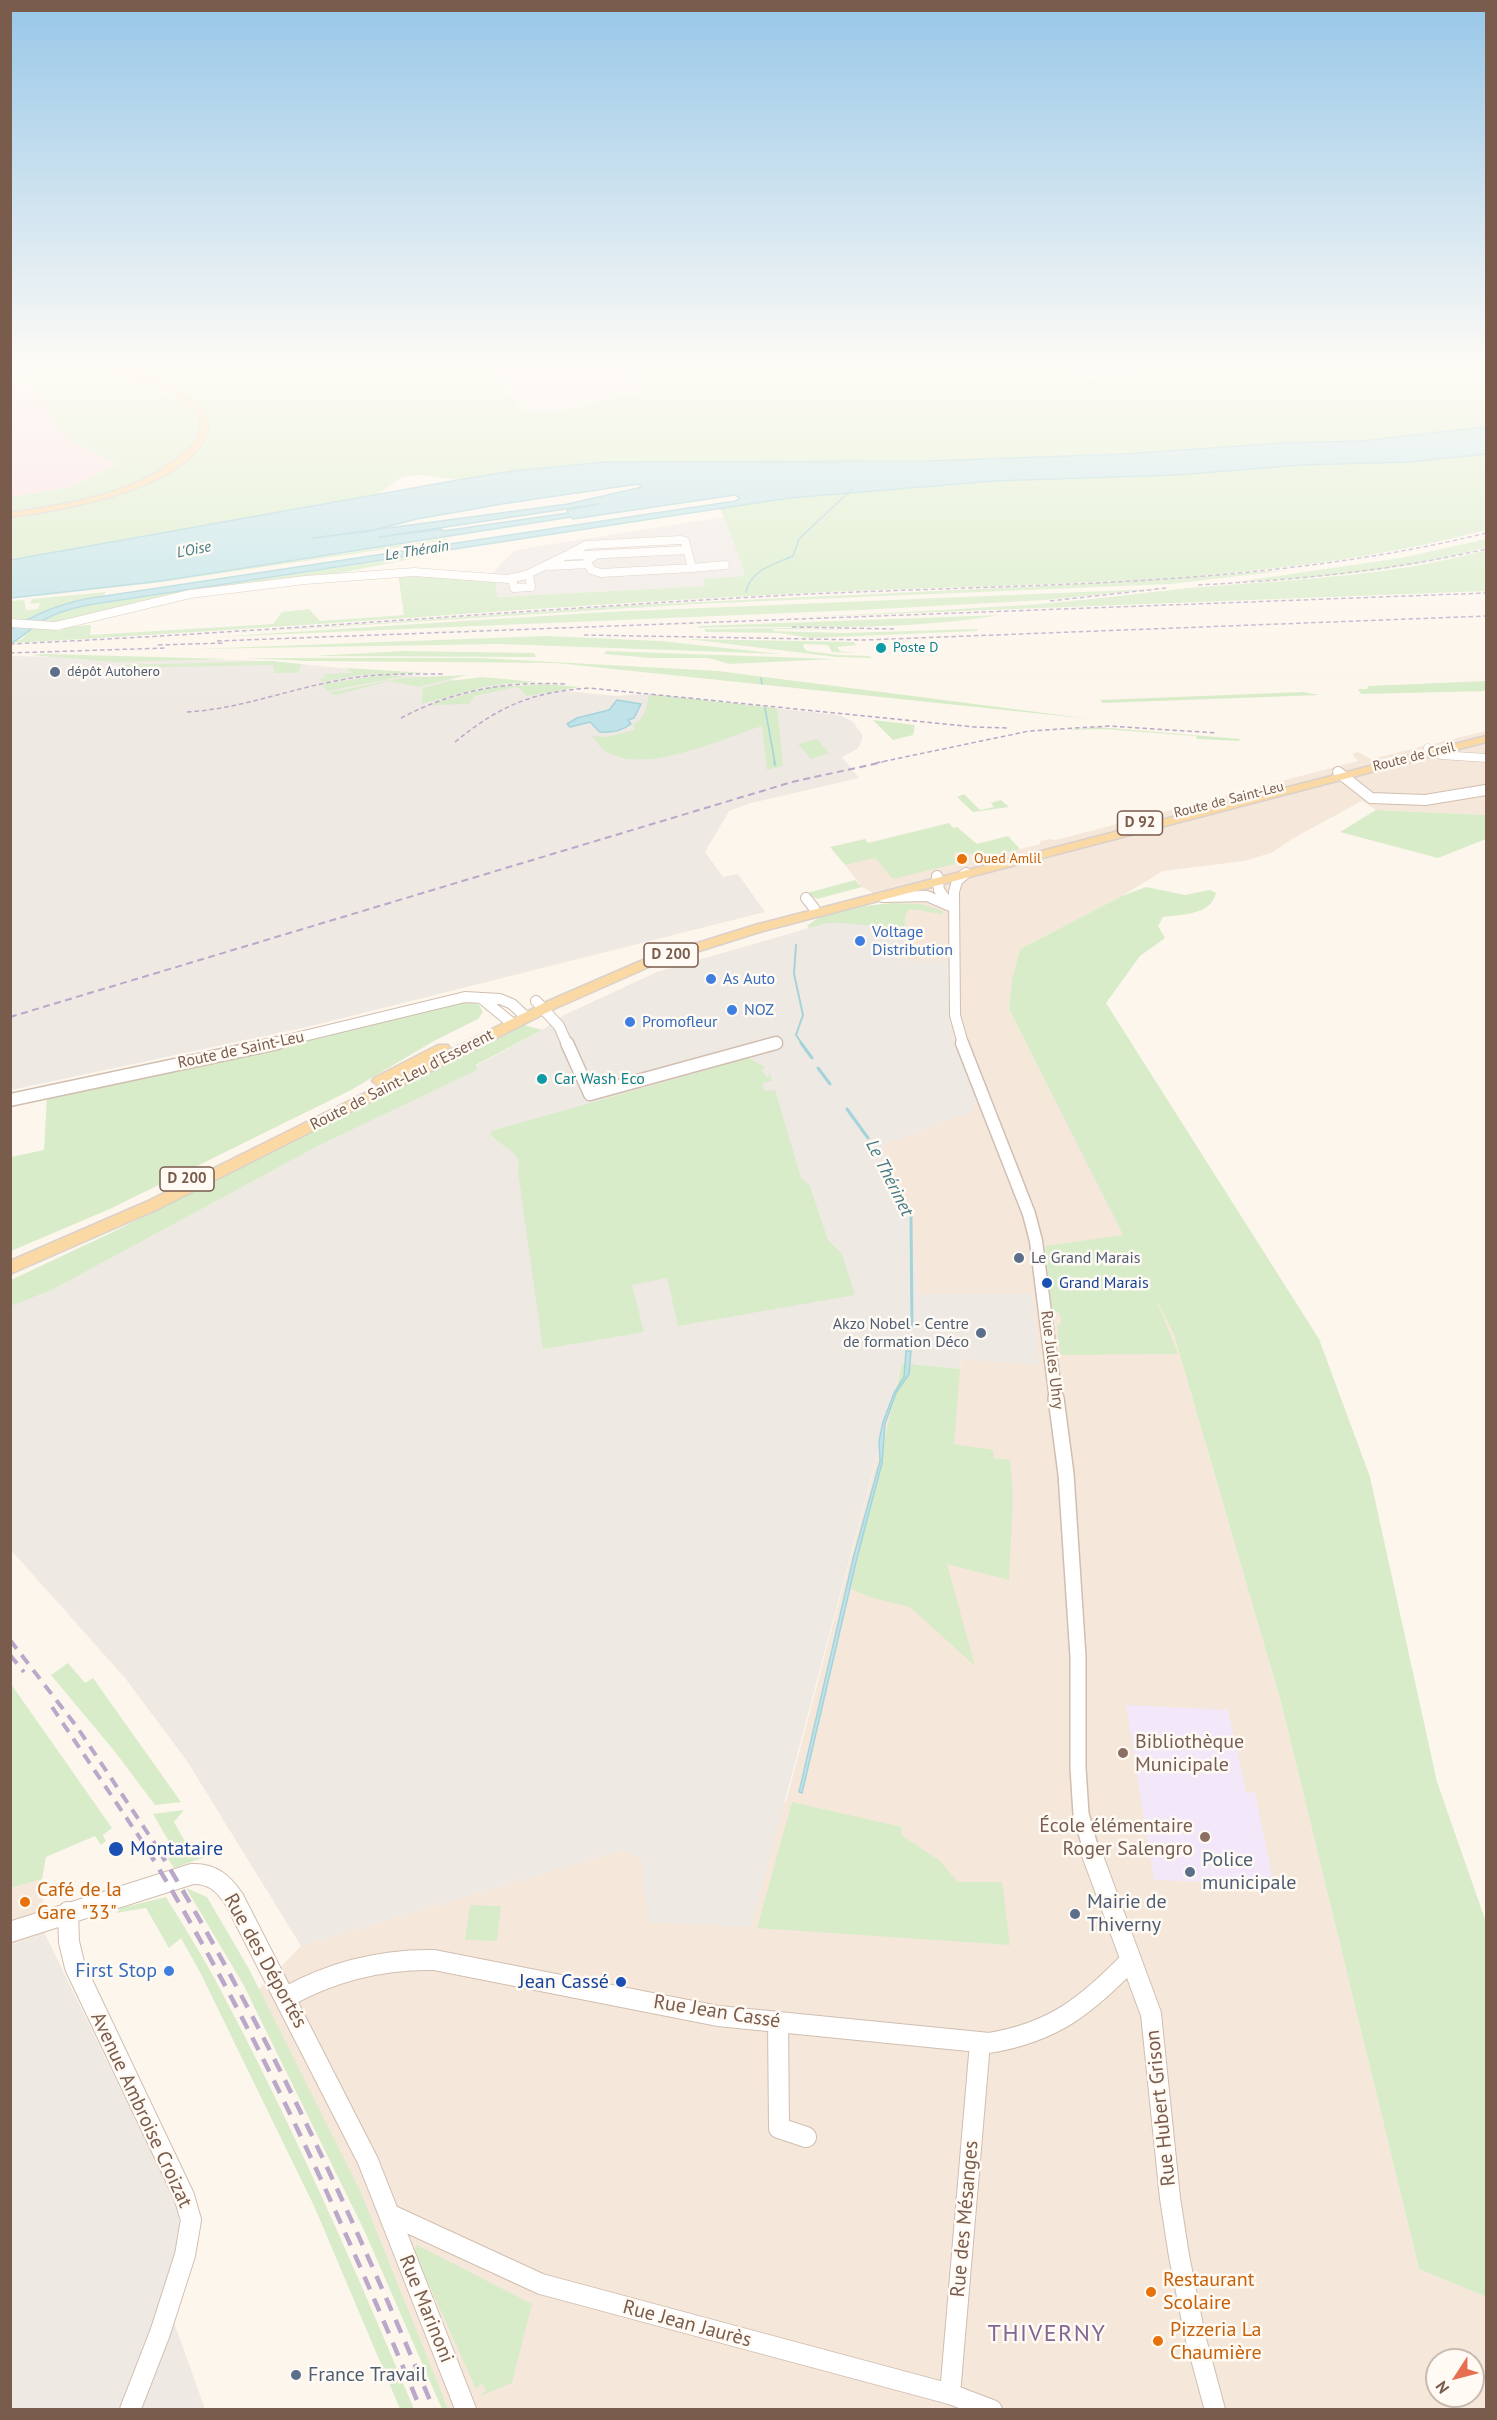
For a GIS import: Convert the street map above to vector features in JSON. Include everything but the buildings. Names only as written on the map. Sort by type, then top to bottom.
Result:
[{"type":"main road","points":[[10,515],[72,504],[129,487],[147,478]]},
{"type":"main road","name":"Route de Creil","points":[[1341,773],[1486,737]]},
{"type":"main road","name":"Route de Saint-Leu","points":[[806,908],[966,873],[1341,773]]},
{"type":"main road","name":"Route de Saint-Leu","points":[[806,908],[870,898],[1341,773]]},
{"type":"main road","name":"Route de Saint-Leu d'Esserent","points":[[10,1259],[169,1188],[540,1005],[662,958],[806,908]]},
{"type":"main road","name":"Route de Saint-Leu d'Esserent","points":[[10,1268],[151,1206],[516,1017]]},
{"type":"street","points":[[14,624],[35,627],[59,626],[190,594],[305,580],[414,572],[512,578],[529,574],[586,545],[685,541],[692,568]]},
{"type":"street","points":[[565,556],[686,550]]},
{"type":"street","points":[[544,567],[643,566],[652,561],[650,555],[643,552]]},
{"type":"street","points":[[588,566],[588,559],[597,554]]},
{"type":"street","points":[[588,566],[601,573],[725,566]]},
{"type":"street","points":[[512,578],[514,588],[531,587],[529,574]]},
{"type":"street","points":[[1430,750],[1443,755],[1486,758]]},
{"type":"street","points":[[1341,773],[1371,798],[1425,800],[1486,790]]},
{"type":"street","points":[[939,879],[954,892],[957,881],[966,873]]},
{"type":"street","name":"Rue Jules Uhry","points":[[939,879],[939,890],[950,906],[953,920]]},
{"type":"street","name":"Rue Jules Uhry","points":[[954,892],[953,976],[957,1024],[1029,1214],[1039,1264],[1067,1484],[1078,1663],[1078,1768],[1081,1814]]},
{"type":"street","points":[[870,898],[897,895],[932,897],[950,906]]},
{"type":"street","name":"Route de Saint-Leu","points":[[10,1100],[277,1043],[471,997],[488,1001],[516,1017]]},
{"type":"street","points":[[540,1005],[560,1026],[590,1094],[776,1043]]},
{"type":"street","name":"Rue Hubert Grison","points":[[1081,1814],[1090,1852],[1151,2014],[1170,2198],[1179,2256],[1195,2336],[1215,2409]]},
{"type":"street","name":"Rue des Déportés","points":[[10,1932],[192,1874],[206,1873],[218,1880],[230,1892],[286,1997],[368,2161],[389,2211]]},
{"type":"street","name":"Avenue Ambroise Croizat","points":[[68,1912],[69,1942],[75,1967],[187,2203],[191,2220],[185,2255],[170,2306],[130,2409]]},
{"type":"street","name":"Rue Jean Cassé","points":[[286,1997],[322,1977],[352,1967],[392,1960],[434,1959],[718,2016],[980,2043],[1028,2036],[1063,2020],[1084,2006],[1131,1960]]},
{"type":"street","points":[[778,2022],[779,2128],[806,2137]]},
{"type":"street","name":"Rue des Mésanges","points":[[950,2394],[980,2043]]},
{"type":"street","name":"Rue Jean Jaurès","points":[[389,2211],[541,2284],[950,2394],[992,2409]]},
{"type":"street","name":"Rue Marinoni","points":[[389,2211],[402,2252],[466,2409]]},
{"type":"shaded area","points":[[11,478],[90,478],[71,487],[11,497]]},
{"type":"shaded area","points":[[723,517],[745,572],[742,576],[703,579],[705,586],[498,597],[493,574],[500,564],[516,550]]},
{"type":"shaded area","points":[[10,656],[271,661],[616,696],[641,694],[839,715],[852,721],[862,734],[862,741],[857,749],[842,757],[859,778],[751,803],[729,811],[705,852],[723,877],[738,874],[765,912],[307,1027],[11,1090]]},
{"type":"shaded area","points":[[1486,731],[1486,815],[1376,810],[1362,801],[1271,853],[1244,861],[1163,871],[1122,896],[1020,949],[1012,978],[1009,1009],[1174,1335],[1282,1706],[1419,2269],[1486,2297],[1486,2409],[448,2409],[370,2225],[256,1992],[301,1946],[622,1850],[642,1860],[786,1802],[902,1363],[960,1369],[962,1359],[1039,1364],[1032,1300],[919,1295],[910,1216],[881,1146],[974,1111],[971,1104],[981,1102],[951,1034],[947,961],[903,961],[907,911],[862,887],[845,865],[961,836],[982,859],[1040,844],[1040,841],[1056,840],[1358,761],[1352,754],[1358,752],[1371,759]]},
{"type":"shaded area","points":[[907,911],[903,961],[947,961],[951,1034],[981,1102],[972,1104],[974,1111],[881,1146],[910,1216],[919,1294],[1032,1294],[1039,1365],[962,1359],[960,1369],[902,1363],[751,1927],[647,1922],[642,1860],[622,1850],[301,1946],[187,1761],[125,1678],[11,1550],[10,1306],[52,1290],[318,1146],[476,1070],[476,1066],[542,1030],[564,1015],[657,972],[833,921]]},
{"type":"shaded area","points":[[1126,1705],[1228,1710],[1246,1792],[1255,1793],[1274,1884],[1154,1880]]},
{"type":"shaded area","points":[[42,1879],[45,1934],[11,1945],[11,1888]]},
{"type":"shaded area","points":[[45,1934],[178,2207],[180,2234],[177,2253],[164,2294],[205,2409],[11,2409],[10,1945]]},
{"type":"green space","points":[[90,478],[145,478],[87,498],[11,514],[11,497],[71,487]]},
{"type":"green space","points":[[151,478],[401,478],[378,494],[11,560],[11,517],[61,507],[130,487]]},
{"type":"green space","points":[[442,478],[475,478],[458,480]]},
{"type":"green space","points":[[1100,478],[1486,478],[1486,530],[1403,549],[1319,563],[1234,573],[1063,584],[708,598],[13,643],[15,640],[21,640],[33,627],[60,631],[67,627],[91,625],[90,635],[273,624],[282,612],[309,609],[320,621],[404,615],[398,574],[495,582],[498,597],[705,586],[703,579],[742,576],[745,573],[720,508],[879,489],[993,481]]},
{"type":"green space","points":[[447,538],[447,540],[162,582],[11,599],[161,581]]},
{"type":"green space","points":[[1486,539],[1486,547],[1393,568],[1235,582],[1401,558]]},
{"type":"green space","points":[[1486,550],[1486,591],[734,620],[1049,603],[1189,588],[1351,575],[1419,565]]},
{"type":"green space","points":[[426,556],[335,574],[204,591],[64,623],[11,630],[10,601],[24,600],[26,610],[38,609],[40,603],[30,604],[32,599],[106,592],[104,596],[77,601],[43,620],[68,610],[103,602]]},
{"type":"green space","points":[[1291,570],[1170,584],[695,604],[235,633],[634,605],[1065,585]]},
{"type":"green space","points":[[1153,589],[1046,600],[860,610],[214,637],[607,612]]},
{"type":"green space","points":[[1000,615],[888,626],[699,628],[699,626]]},
{"type":"green space","points":[[790,628],[865,630],[774,629],[773,631],[842,633],[977,629],[978,631],[810,638],[780,633],[706,632],[704,629]]},
{"type":"green space","points":[[546,636],[661,641],[781,654],[499,644],[195,649]]},
{"type":"green space","points":[[688,639],[854,642],[856,645],[837,647],[840,651],[855,653],[832,652],[828,645],[804,644],[803,647],[807,651],[872,658],[836,657]]},
{"type":"green space","points":[[403,651],[534,653],[536,657],[314,656]]},
{"type":"green space","points":[[606,651],[835,659],[730,664],[708,658],[652,658],[604,654]]},
{"type":"green space","points":[[30,655],[232,659],[115,662]]},
{"type":"green space","points":[[246,658],[480,658],[718,671],[1091,719],[556,663],[307,661]]},
{"type":"green space","points":[[271,661],[301,664],[298,673],[275,673],[273,665],[122,668],[124,665]]},
{"type":"green space","points":[[347,668],[428,673],[360,675],[322,682],[320,679],[326,677],[323,674],[352,673]]},
{"type":"green space","points":[[384,675],[405,676],[327,691],[323,684]]},
{"type":"green space","points":[[467,675],[418,687],[390,681],[336,695],[328,693],[401,678]]},
{"type":"green space","points":[[482,677],[537,682],[487,686],[422,704],[423,688],[450,681]]},
{"type":"green space","points":[[1486,681],[1486,691],[1361,694],[1358,689],[1367,689],[1368,686]]},
{"type":"green space","points":[[545,684],[580,687],[527,696],[517,687],[474,696],[469,704],[428,705],[492,687]]},
{"type":"green space","points":[[1303,692],[1320,695],[1103,703],[1100,700]]},
{"type":"green space","points":[[649,694],[777,708],[783,766],[767,770],[762,726],[706,746],[664,757],[625,758],[604,750],[592,736],[607,737],[635,730],[633,725],[643,716]]},
{"type":"green space","points":[[873,720],[915,725],[913,735],[893,740]]},
{"type":"green space","points":[[1098,727],[1240,739],[1239,741],[1197,739],[1196,736],[1103,729],[1066,730]]},
{"type":"green space","points":[[817,739],[829,753],[811,759],[798,744]]},
{"type":"green space","points":[[964,794],[980,810],[994,807],[991,803],[1001,800],[1009,807],[973,812],[957,797]]},
{"type":"green space","points":[[1376,810],[1486,815],[1486,839],[1438,858],[1340,832]]},
{"type":"green space","points":[[949,823],[977,844],[1008,836],[1020,849],[982,859],[977,854],[954,852],[955,864],[893,879],[875,858],[845,865],[830,847],[865,839],[868,843]]},
{"type":"green space","points":[[855,880],[862,887],[817,899],[807,893]]},
{"type":"green space","points":[[1146,887],[1185,895],[1210,890],[1216,893],[1213,901],[1202,910],[1163,917],[1158,926],[1165,938],[1140,956],[1106,1003],[1319,1339],[1370,1477],[1437,1782],[1486,1922],[1486,2297],[1419,2269],[1282,1706],[1174,1335],[1156,1299],[1178,1354],[1060,1355],[1057,1326],[1061,1323],[1060,1314],[1052,1309],[1045,1246],[1123,1235],[1009,1009],[1012,978],[1020,949],[1122,896]]},
{"type":"green space","points":[[891,903],[921,904],[943,911],[942,914],[910,909],[907,911],[904,928],[839,923],[828,923],[809,928],[807,926],[816,919],[836,911]]},
{"type":"green space","points":[[473,1002],[479,1005],[483,1012],[478,1019],[434,1041],[351,1090],[112,1208],[11,1251],[11,1157],[44,1150],[47,1096],[214,1062]]},
{"type":"green space","points":[[524,1025],[542,1030],[476,1065],[477,1070],[318,1146],[52,1290],[11,1306],[11,1280],[113,1232]]},
{"type":"green space","points":[[749,1058],[765,1067],[762,1071],[768,1078],[770,1073],[772,1081],[762,1083],[765,1091],[775,1090],[801,1178],[810,1186],[828,1240],[842,1254],[855,1295],[678,1326],[667,1278],[632,1285],[644,1332],[543,1349],[518,1159],[515,1154],[495,1139],[491,1131]]},
{"type":"green space","points":[[902,1363],[960,1369],[954,1444],[993,1450],[994,1458],[1010,1460],[1013,1497],[1009,1580],[947,1564],[975,1666],[910,1607],[872,1598],[851,1589]]},
{"type":"green space","points":[[68,1663],[85,1683],[93,1678],[181,1802],[155,1805],[116,1753],[51,1675]]},
{"type":"green space","points":[[11,1684],[112,1828],[103,1835],[106,1841],[101,1845],[95,1836],[46,1857],[42,1879],[11,1888]]},
{"type":"green space","points":[[792,1802],[902,1827],[901,1835],[940,1861],[958,1882],[1002,1882],[1010,1945],[757,1928]]},
{"type":"green space","points":[[184,1810],[174,1822],[189,1849],[201,1841],[208,1856],[174,1868],[168,1859],[175,1852],[153,1814]]},
{"type":"green space","points":[[186,1888],[207,1897],[249,1969],[361,2193],[448,2409],[442,2409],[364,2230],[243,1984]]},
{"type":"green space","points":[[166,1897],[213,1975],[272,2091],[345,2249],[414,2409],[400,2409],[315,2208],[201,1974],[181,1938],[169,1948],[146,1908],[116,1913],[121,1908]]},
{"type":"green space","points":[[470,1905],[501,1906],[497,1941],[465,1940]]},
{"type":"green space","points":[[417,2245],[532,2304],[512,2383],[480,2396],[486,2391],[482,2383],[476,2389],[414,2251]]},
{"type":"water","points":[[471,478],[1087,478],[993,481],[789,498],[88,605],[50,617],[11,643],[11,630],[19,624],[46,611],[85,599],[735,501],[740,498],[735,495],[573,519],[571,517],[161,581],[11,598],[11,560]],"holes":[[[638,484],[642,487],[568,504],[375,530],[417,519]],[[599,504],[567,510],[568,513],[443,531],[442,529],[379,537]]]},
{"type":"water","points":[[617,700],[641,704],[634,718],[628,720],[631,724],[624,728],[600,732],[590,722],[570,727],[567,724],[577,718],[609,710]]},
{"type":"water","points":[[906,1351],[911,1351],[909,1374],[896,1393],[885,1424],[882,1463],[857,1558],[802,1793],[799,1792],[854,1555],[880,1461],[879,1441],[883,1422],[894,1393],[904,1377]]},
{"type":"waterway","name":"Le Thérinet","points":[[746,592],[748,584],[758,573],[793,556],[799,539],[852,489]]},
{"type":"waterway","name":"Le Thérinet","points":[[761,678],[762,684]]},
{"type":"waterway","name":"Le Thérinet","points":[[765,708],[775,763]]},
{"type":"waterway","name":"Le Thérinet","points":[[796,945],[794,974],[803,1015],[796,1035],[802,1044]]},
{"type":"waterway","name":"Le Thérinet","points":[[801,1043],[812,1058]]},
{"type":"waterway","name":"Le Thérinet","points":[[818,1068],[830,1084]]},
{"type":"waterway","name":"Le Thérinet","points":[[847,1109],[868,1138]]},
{"type":"waterway","name":"Le Thérinet","points":[[911,1217],[912,1326]]},
{"type":"railway","points":[[10,644],[790,595],[1140,581],[1314,565],[1400,551],[1486,533]]},
{"type":"railway","points":[[1198,585],[1379,569],[1486,549]]},
{"type":"railway","points":[[1050,601],[1166,588]]},
{"type":"railway","points":[[217,641],[1486,593]]},
{"type":"railway","points":[[584,635],[865,640],[1486,616]]},
{"type":"railway","points":[[792,627],[897,629]]},
{"type":"railway","points":[[158,645],[224,643]]},
{"type":"railway","points":[[10,653],[165,648]]},
{"type":"railway","points":[[187,712],[226,707],[366,676],[443,674]]},
{"type":"railway","points":[[401,718],[441,700],[481,689],[523,684],[566,684]]},
{"type":"railway","points":[[455,742],[486,719],[517,703],[550,693],[589,688],[974,727],[1008,728]]},
{"type":"railway","points":[[876,763],[1029,731],[1108,726],[1217,733]]},
{"type":"railway","points":[[10,1017],[792,782],[883,762]]},
{"type":"railway","points":[[10,1640],[77,1727],[159,1850]]},
{"type":"railway","points":[[10,1655],[24,1672]]},
{"type":"railway","points":[[52,1707],[148,1850]]},
{"type":"railway","points":[[147,1849],[187,1916],[261,2054],[360,2266],[421,2410]]},
{"type":"railway","points":[[158,1849],[236,1985],[272,2054],[340,2195],[434,2410]]},
{"type":"place","name":"Poste D","points":[[881,648]]},
{"type":"place","name":"dépôt Autohero","points":[[55,672]]},
{"type":"place","name":"Oued Amlil","points":[[962,859]]},
{"type":"place","name":"Voltage Distribution","points":[[860,941]]},
{"type":"place","name":"As Auto","points":[[711,979]]},
{"type":"place","name":"NOZ","points":[[732,1010]]},
{"type":"place","name":"Promofleur","points":[[630,1022]]},
{"type":"place","name":"Car Wash Eco","points":[[542,1079]]},
{"type":"place","name":"Le Grand Marais","points":[[1019,1258]]},
{"type":"place","name":"Grand Marais","points":[[1047,1283]]},
{"type":"place","name":"Akzo Nobel - Centre de formation Déco","points":[[981,1333]]},
{"type":"place","name":"Bibliothèque Municipale","points":[[1123,1753]]},
{"type":"place","name":"École élémentaire Roger Salengro","points":[[1205,1837]]},
{"type":"place","name":"Montataire","points":[[116,1849]]},
{"type":"place","name":"Police municipale","points":[[1190,1872]]},
{"type":"place","name":"Café de la Gare \"33\"","points":[[25,1902]]},
{"type":"place","name":"Mairie de Thiverny","points":[[1075,1914]]},
{"type":"place","name":"First Stop","points":[[169,1971]]},
{"type":"place","name":"Jean Cassé","points":[[621,1982]]},
{"type":"place","name":"Restaurant Scolaire","points":[[1151,2292]]},
{"type":"place","name":"Pizzeria La Chaumière","points":[[1158,2341]]},
{"type":"place","name":"France Travail","points":[[296,2375]]},
{"type":"district","name":"THIVERNY","points":[[1047,2334]]},
{"type":"water label","name":"L'Oise","points":[[194,550]]},
{"type":"water label","name":"Le Thérain","points":[[417,551]]}]
